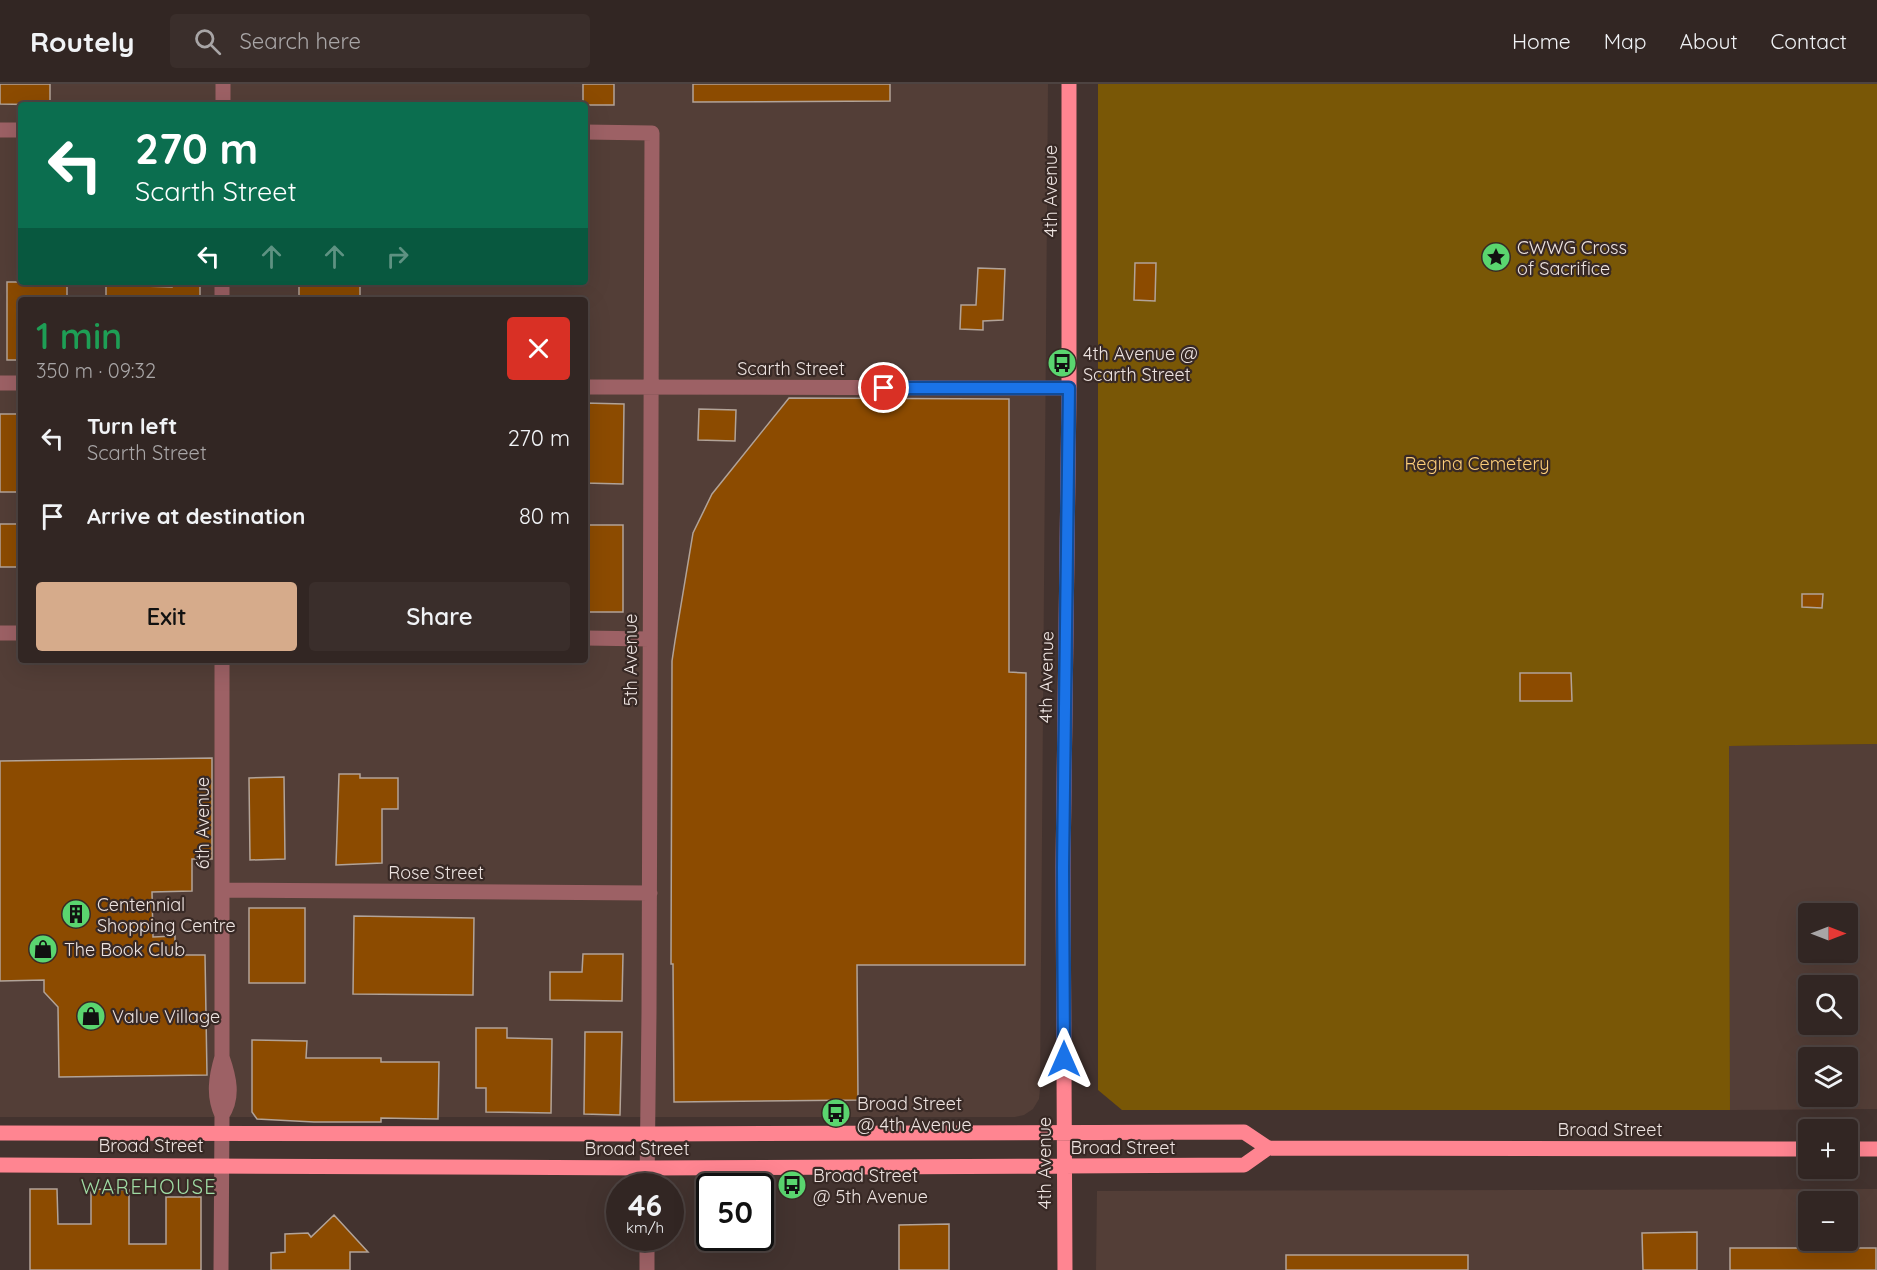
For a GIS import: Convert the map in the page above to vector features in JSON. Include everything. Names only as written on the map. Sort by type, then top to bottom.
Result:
[{"type":"main road","name":"4th Avenue","points":[[1065,1270],[1063,868],[1069,388],[1069,84]]},
{"type":"main road","name":"Broad Street","points":[[0,1133],[1244,1132],[1268,1148],[1798,1149]]},
{"type":"main road","name":"Broad Street","points":[[0,1165],[647,1168],[1244,1166],[1268,1148]]},
{"type":"main road","points":[[1858,1149],[1877,1149]]},
{"type":"street","points":[[223,84],[223,102]]},
{"type":"street","points":[[0,130],[18,130]]},
{"type":"street","name":"5th Avenue","points":[[588,132],[652,133],[647,1173]]},
{"type":"street","points":[[0,383],[18,383]]},
{"type":"street","name":"Scarth Street","points":[[588,387],[1069,388]]},
{"type":"street","points":[[0,633],[18,633]]},
{"type":"street","points":[[588,638],[649,639]]},
{"type":"street","name":"6th Avenue","points":[[221,1270],[221,1134],[222,1115],[229,1104],[229,1077],[222,1057],[222,663]]},
{"type":"street","name":"Rose Street","points":[[222,890],[650,893]]},
{"type":"street","points":[[647,1251],[647,1270]]},
{"type":"shaded area","points":[[0,84],[1048,84],[1040,1089],[1039,1099],[1033,1109],[1024,1115],[1015,1117],[0,1117]]},
{"type":"shaded area","points":[[1877,744],[1877,1109],[1730,1110],[1729,746]]},
{"type":"shaded area","points":[[1877,1189],[1877,1270],[1096,1270],[1097,1191]]},
{"type":"green space","name":"Regina Cemetery","points":[[1098,84],[1877,84],[1877,744],[1729,746],[1730,1110],[1122,1110],[1098,1090]]},
{"type":"building","points":[[0,84],[50,84],[50,102],[0,104]]},
{"type":"building","points":[[583,84],[614,84],[614,105],[588,105],[588,102],[583,102]]},
{"type":"building","points":[[693,84],[890,84],[890,101],[693,102]]},
{"type":"building","points":[[1135,263],[1156,263],[1155,301],[1134,300]]},
{"type":"building","points":[[978,268],[1005,269],[1003,320],[983,321],[983,330],[960,329],[961,305],[976,305]]},
{"type":"building","points":[[7,282],[18,282],[18,285],[67,285],[67,297],[18,297],[18,360],[7,360]]},
{"type":"building","points":[[106,285],[172,287],[172,285],[200,285],[200,297],[106,297]]},
{"type":"building","points":[[299,285],[360,285],[360,297],[299,297]]},
{"type":"building","points":[[789,398],[1009,399],[1009,672],[1026,673],[1025,965],[857,965],[858,1100],[674,1102],[673,964],[671,964],[672,661],[675,641],[693,533],[712,494]]},
{"type":"building","points":[[588,403],[624,404],[623,484],[588,483]]},
{"type":"building","points":[[699,409],[736,410],[735,441],[698,440]]},
{"type":"building","points":[[0,414],[18,414],[18,492],[0,492]]},
{"type":"building","points":[[0,524],[18,524],[18,567],[0,567]]},
{"type":"building","points":[[588,525],[623,525],[623,612],[588,612]]},
{"type":"building","points":[[1802,594],[1823,594],[1822,608],[1802,607]]},
{"type":"building","points":[[1520,673],[1571,673],[1572,701],[1520,701]]},
{"type":"building","name":"Centennial Shopping Centre","points":[[212,758],[212,859],[192,859],[192,891],[152,892],[153,937],[175,936],[175,955],[205,955],[207,1075],[59,1077],[58,1007],[44,992],[44,980],[0,981],[0,761]]},
{"type":"building","points":[[339,774],[360,774],[360,778],[398,778],[398,809],[382,809],[382,863],[336,865]]},
{"type":"building","points":[[284,777],[285,859],[250,860],[249,778]]},
{"type":"building","points":[[249,908],[305,908],[305,983],[249,983]]},
{"type":"building","points":[[354,916],[474,918],[473,995],[353,994]]},
{"type":"building","points":[[583,954],[623,954],[622,1001],[550,1000],[550,972],[582,972]]},
{"type":"building","points":[[476,1028],[507,1028],[507,1038],[552,1039],[551,1113],[486,1112],[486,1088],[476,1088]]},
{"type":"building","points":[[585,1032],[622,1032],[620,1115],[584,1114]]},
{"type":"building","points":[[252,1040],[307,1041],[306,1058],[381,1058],[381,1062],[439,1062],[438,1119],[381,1118],[381,1122],[314,1122],[257,1119],[252,1112]]},
{"type":"building","points":[[30,1189],[57,1189],[58,1224],[91,1224],[91,1189],[129,1190],[129,1244],[166,1244],[166,1197],[201,1197],[201,1270],[30,1270]]},
{"type":"building","points":[[334,1215],[368,1252],[350,1252],[350,1270],[271,1270],[271,1253],[285,1252],[285,1234],[308,1233],[311,1237]]},
{"type":"building","points":[[949,1224],[949,1270],[899,1270],[899,1225]]},
{"type":"building","points":[[1697,1232],[1697,1270],[1643,1270],[1642,1233]]},
{"type":"building","points":[[1730,1248],[1858,1251],[1858,1248],[1876,1248],[1876,1270],[1730,1270]]},
{"type":"building","points":[[1286,1255],[1468,1255],[1468,1270],[1286,1270]]},
{"type":"place","name":"CWWG Cross of Sacrifice","points":[[1496,257]]},
{"type":"place","name":"4th Avenue @ Scarth Street","points":[[1062,363]]},
{"type":"place","name":"Centennial Shopping Centre","points":[[76,914]]},
{"type":"place","name":"The Book Club","points":[[43,949]]},
{"type":"place","name":"Value Village","points":[[91,1016]]},
{"type":"place","name":"Broad Street @ 4th Avenue","points":[[836,1113]]},
{"type":"place","name":"Broad Street @ 5th Avenue","points":[[792,1185]]},
{"type":"district","name":"WAREHOUSE","points":[[149,1186]]},
{"type":"route","points":[[884,388],[1069,388],[1063,868],[1064,1059]]}]
